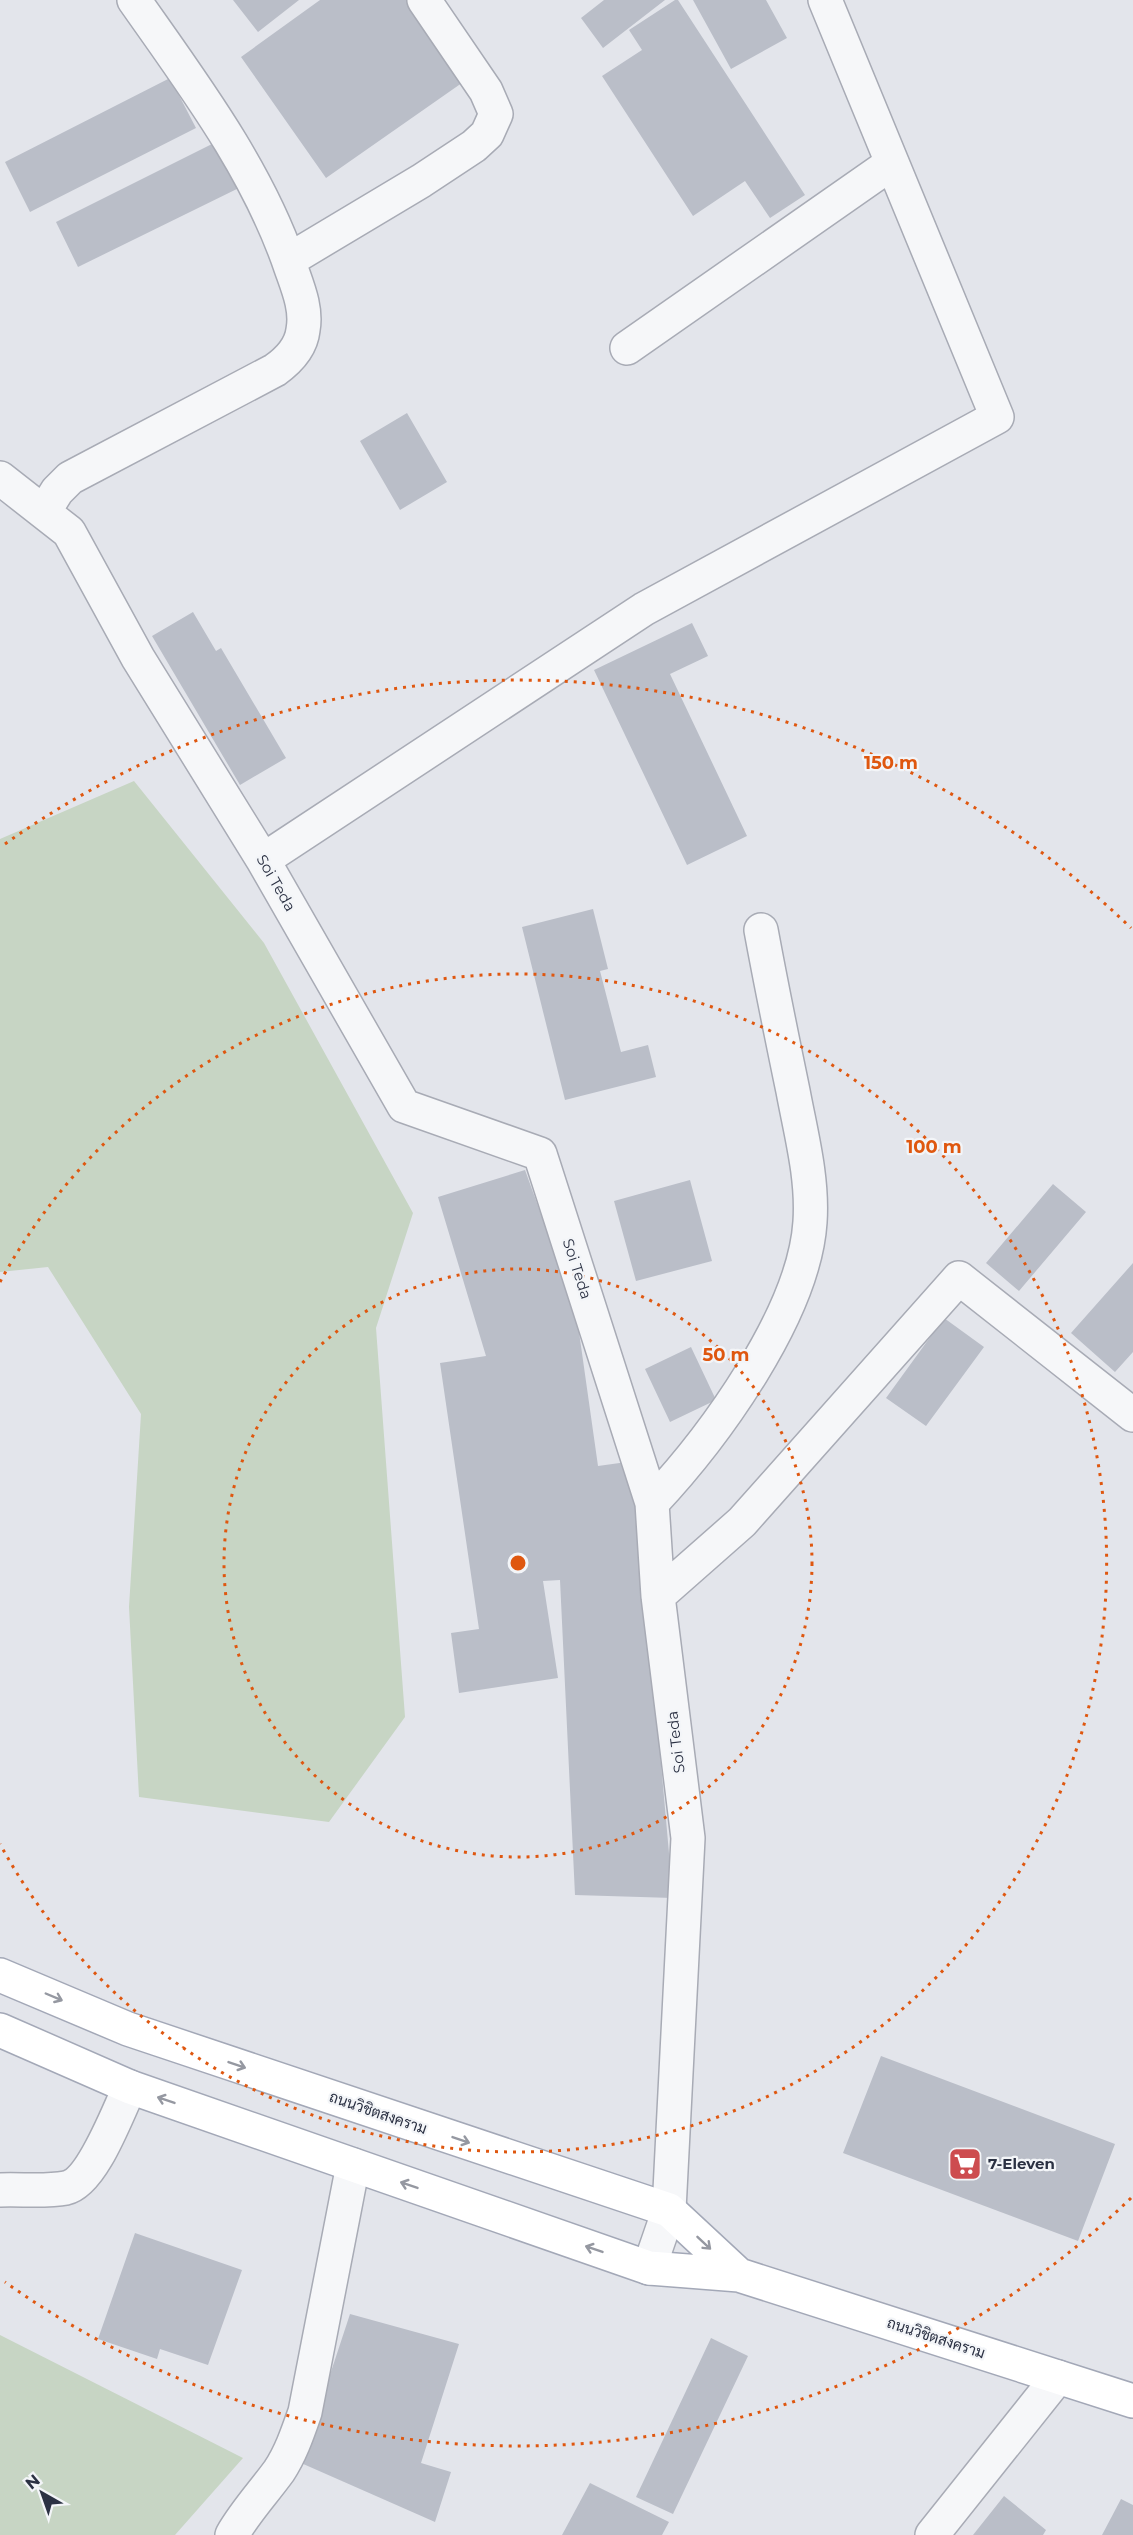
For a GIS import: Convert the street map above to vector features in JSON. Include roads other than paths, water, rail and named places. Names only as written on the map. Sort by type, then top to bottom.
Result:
[{"type":"main road","name":"ถนนวิชิตสงคราม","points":[[0,1974],[128,2029],[669,2210],[739,2276]]},
{"type":"main road","name":"ถนนวิชิตสงคราม","points":[[0,2030],[130,2087],[649,2268],[739,2276],[1133,2402]]},
{"type":"street","points":[[44,512],[57,491],[70,478],[275,370],[292,355],[303,333],[304,317],[300,294],[279,233],[251,178],[184,71],[134,0]]},
{"type":"street","points":[[289,260],[422,181],[474,146],[492,126],[496,114],[486,91],[424,0]]},
{"type":"street","points":[[263,860],[644,609],[997,417],[825,0]]},
{"type":"street","points":[[627,348],[892,163]]},
{"type":"street","name":"Soi Teda","points":[[0,478],[69,532],[138,658],[263,860],[404,1106],[540,1154],[652,1503],[658,1596],[688,1838],[669,2210],[649,2268]]},
{"type":"street","points":[[652,1503],[699,1449],[760,1358],[795,1288],[805,1256],[810,1221],[807,1161],[761,930]]},
{"type":"street","points":[[658,1596],[742,1522],[959,1278],[1133,1415]]},
{"type":"street","points":[[0,2190],[63,2188],[75,2184],[94,2160],[130,2087]]},
{"type":"street","points":[[232,2535],[241,2519],[279,2470],[293,2446],[305,2412],[353,2165]]},
{"type":"street","points":[[932,2535],[1058,2377]]},
{"type":"place","name":"7-Eleven","points":[[965,2164]]}]
